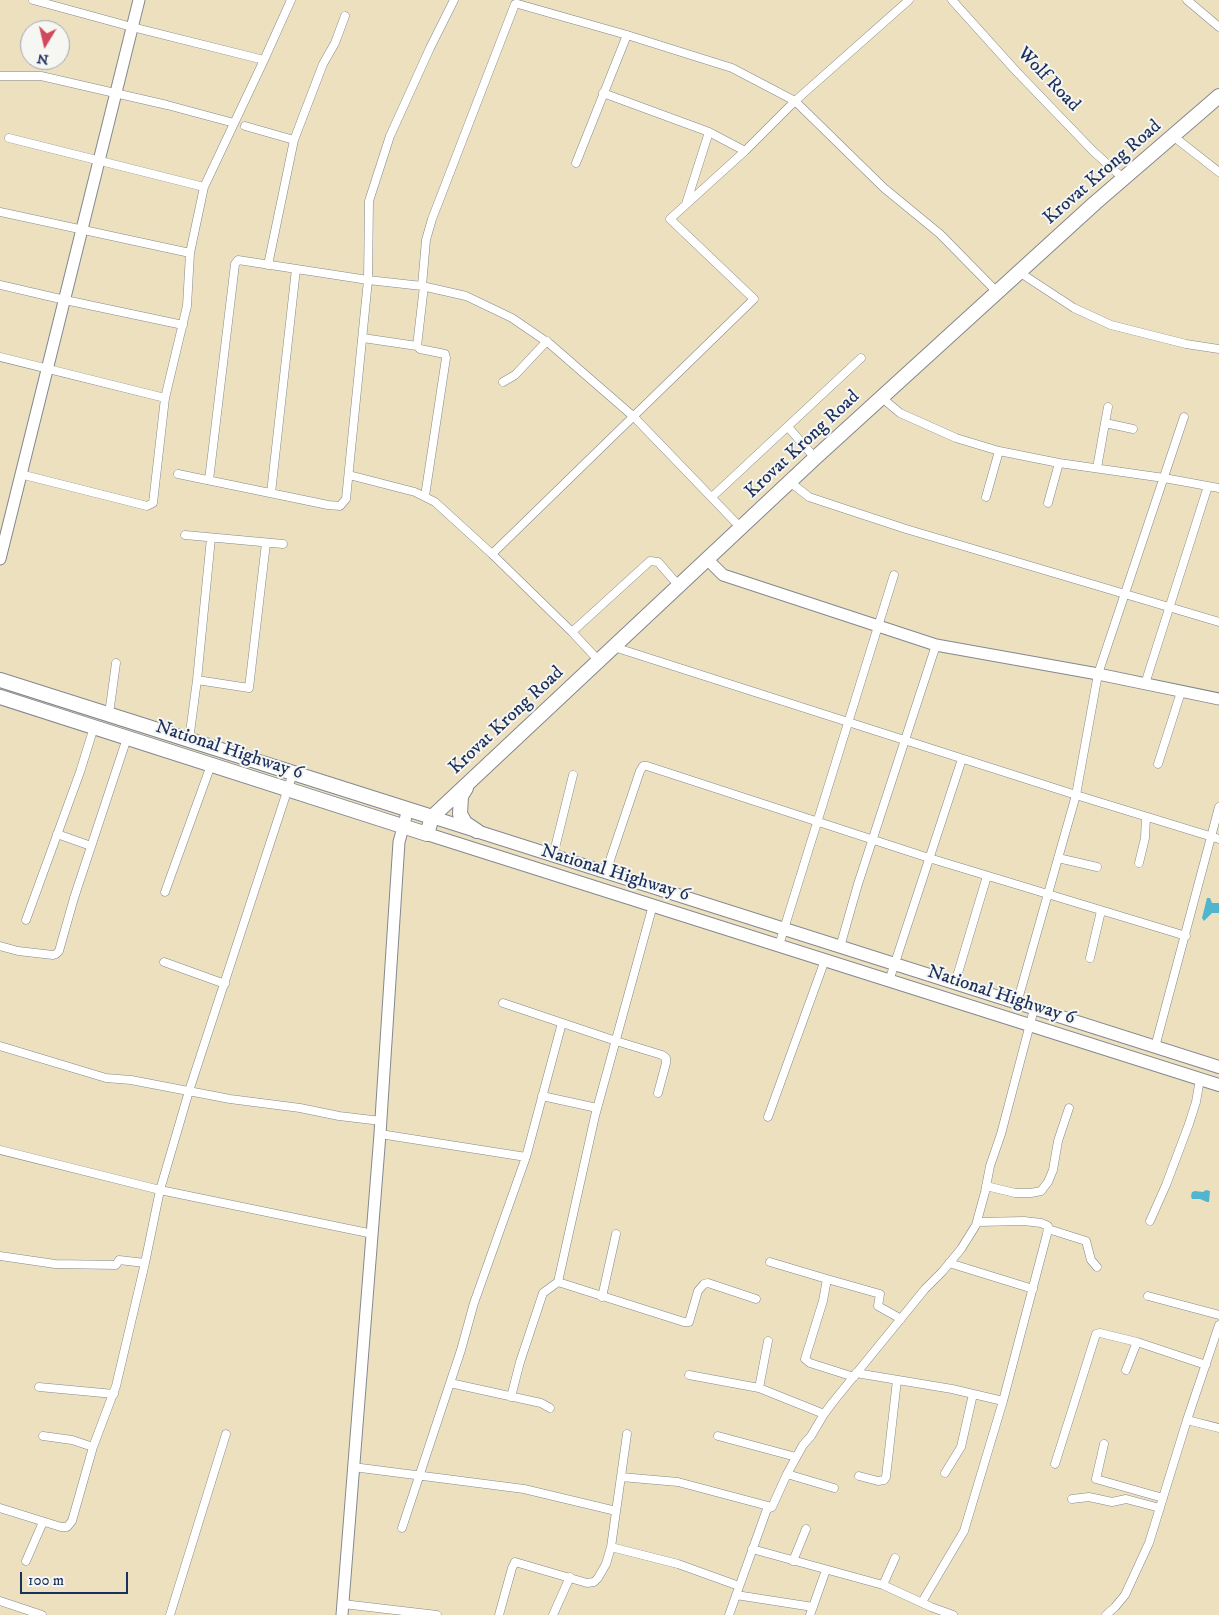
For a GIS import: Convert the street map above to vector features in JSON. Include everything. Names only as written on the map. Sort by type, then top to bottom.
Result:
[{"type":"highway","name":"Krovat Krong Road","points":[[432,816],[881,397],[1019,272],[1219,96]]},
{"type":"highway","name":"National Highway 6","points":[[0,680],[432,816]]},
{"type":"highway","name":"National Highway 6","points":[[0,698],[427,834]]},
{"type":"highway","points":[[472,780],[461,796],[460,814],[465,823],[477,832]]},
{"type":"highway","points":[[427,834],[432,816]]},
{"type":"main road","name":"National Highway 6","points":[[432,816],[477,832],[1219,1067]]},
{"type":"main road","name":"National Highway 6","points":[[427,834],[1219,1085]]},
{"type":"street","points":[[33,0],[264,60]]},
{"type":"street","points":[[0,559],[138,0]]},
{"type":"street","points":[[20,474],[147,506],[153,502],[166,398],[187,306],[190,253],[204,187],[291,0]]},
{"type":"street","points":[[178,474],[340,506],[346,499],[368,280],[369,201],[390,136],[454,0]]},
{"type":"street","points":[[492,554],[754,299],[670,219],[745,151],[795,101],[909,0]]},
{"type":"street","name":"Wolf Road","points":[[952,0],[1014,70],[1124,180]]},
{"type":"street","points":[[1187,0],[1219,27]]},
{"type":"street","points":[[416,346],[426,240],[432,219],[515,4],[627,35],[732,68],[795,101],[884,188],[940,234],[997,292]]},
{"type":"street","points":[[268,265],[294,140],[310,94],[335,42],[345,16]]},
{"type":"street","points":[[576,163],[627,35]]},
{"type":"street","points":[[0,76],[40,76],[234,123]]},
{"type":"street","points":[[603,93],[709,132],[745,151]]},
{"type":"street","points":[[245,126],[294,140]]},
{"type":"street","points":[[685,205],[709,132]]},
{"type":"street","points":[[1173,136],[1219,172]]},
{"type":"street","points":[[9,138],[204,187]]},
{"type":"street","points":[[0,212],[190,253]]},
{"type":"street","points":[[209,480],[235,264],[238,260],[368,280],[423,286],[466,296],[512,318],[547,341],[634,417],[741,528]]},
{"type":"street","points":[[271,493],[296,269]]},
{"type":"street","points":[[1019,272],[1074,308],[1111,325],[1186,344],[1219,349]]},
{"type":"street","points":[[0,285],[183,324]]},
{"type":"street","points":[[363,338],[416,346],[446,355],[425,496]]},
{"type":"street","points":[[503,382],[515,375],[547,341]]},
{"type":"street","points":[[0,357],[166,398]]},
{"type":"street","points":[[712,498],[861,358]]},
{"type":"street","points":[[881,397],[900,413],[956,438],[999,451],[1059,463],[1219,488]]},
{"type":"street","points":[[1097,468],[1108,407]]},
{"type":"street","points":[[1017,1003],[1076,795],[1098,674],[1184,417]]},
{"type":"street","points":[[1105,423],[1133,429]]},
{"type":"street","points":[[788,427],[815,458]]},
{"type":"street","points":[[986,498],[999,451]]},
{"type":"street","points":[[1048,503],[1059,463]]},
{"type":"street","points":[[349,475],[415,492],[435,502],[492,554],[599,661]]},
{"type":"street","points":[[790,482],[809,497],[906,529],[1219,622]]},
{"type":"street","points":[[1145,684],[1208,486]]},
{"type":"street","points":[[185,535],[284,544]]},
{"type":"street","points":[[189,740],[211,538]]},
{"type":"street","points":[[197,680],[248,688],[266,543]]},
{"type":"street","points":[[708,560],[724,575],[936,645],[1098,674],[1219,699]]},
{"type":"street","points":[[572,632],[650,561],[658,562],[679,586]]},
{"type":"street","points":[[779,945],[894,575]]},
{"type":"street","points":[[840,947],[858,884],[874,840],[936,645]]},
{"type":"street","points":[[614,647],[848,721],[905,741],[1219,839]]},
{"type":"street","points":[[109,714],[116,664]]},
{"type":"street","points":[[1158,764],[1181,692]]},
{"type":"street","points":[[26,920],[80,772],[94,727]]},
{"type":"street","points":[[0,946],[18,951],[53,955],[59,952],[90,846],[127,738]]},
{"type":"street","points":[[889,981],[962,759]]},
{"type":"street","points":[[165,892],[211,765]]},
{"type":"street","points":[[606,872],[643,766],[929,858],[1186,936]]},
{"type":"street","points":[[0,1508],[61,1527],[66,1527],[70,1524],[88,1471],[93,1447],[114,1394],[160,1190],[189,1091],[293,773]]},
{"type":"street","points":[[553,856],[573,775]]},
{"type":"street","points":[[1155,1047],[1219,807]]},
{"type":"street","points":[[408,809],[399,842],[373,1234],[342,1610],[437,1615]]},
{"type":"street","points":[[1139,863],[1145,838],[1146,817]]},
{"type":"street","points":[[58,834],[90,846]]},
{"type":"street","points":[[1058,858],[1097,867]]},
{"type":"street","points":[[955,983],[987,876]]},
{"type":"street","points":[[511,1397],[520,1362],[543,1293],[558,1282],[597,1108],[653,905]]},
{"type":"street","points":[[1090,958],[1101,911]]},
{"type":"street","points":[[768,1117],[825,960]]},
{"type":"street","points":[[164,962],[225,984]]},
{"type":"street","points":[[503,1003],[662,1055],[666,1058],[658,1093]]},
{"type":"street","points":[[772,1508],[796,1457],[812,1436],[824,1414],[925,1289],[949,1263],[978,1222],[990,1166],[1001,1134],[1034,1008]]},
{"type":"street","points":[[402,1528],[450,1383],[474,1303],[526,1157],[562,1023]]},
{"type":"street","points":[[0,1046],[106,1078],[131,1080],[230,1099],[381,1121]]},
{"type":"street","points":[[1150,1221],[1189,1124],[1196,1102],[1200,1079]]},
{"type":"street","points":[[542,1096],[597,1108]]},
{"type":"street","points":[[986,1186],[1016,1193],[1041,1191],[1048,1182],[1053,1170],[1058,1141],[1068,1108]]},
{"type":"street","points":[[380,1134],[526,1157]]},
{"type":"street","points":[[0,1150],[160,1190],[373,1234]]},
{"type":"street","points":[[978,1222],[1031,1222],[1047,1225],[1048,1229],[1086,1241],[1091,1260],[1097,1267]]},
{"type":"street","points":[[922,1602],[964,1532],[1003,1401],[1048,1229]]},
{"type":"street","points":[[602,1297],[616,1234]]},
{"type":"street","points":[[0,1256],[55,1264],[116,1265],[119,1260],[145,1263]]},
{"type":"street","points":[[770,1262],[880,1294],[878,1306],[901,1319]]},
{"type":"street","points":[[949,1263],[1033,1288]]},
{"type":"street","points":[[827,1279],[823,1301],[806,1359],[810,1363],[855,1375],[898,1380],[1003,1401]]},
{"type":"street","points":[[558,1282],[684,1322],[689,1322],[698,1291],[704,1284],[708,1283],[756,1299]]},
{"type":"street","points":[[1148,1296],[1219,1315]]},
{"type":"street","points":[[1106,1615],[1120,1601],[1132,1581],[1149,1543],[1219,1325]]},
{"type":"street","points":[[1055,1464],[1096,1334],[1100,1333],[1137,1342],[1206,1365]]},
{"type":"street","points":[[759,1388],[768,1341]]},
{"type":"street","points":[[1126,1370],[1137,1342]]},
{"type":"street","points":[[689,1375],[759,1388],[824,1414]]},
{"type":"street","points":[[859,1476],[878,1481],[884,1480],[886,1477],[898,1380]]},
{"type":"street","points":[[450,1383],[541,1403],[550,1408]]},
{"type":"street","points":[[39,1387],[114,1394]]},
{"type":"street","points":[[945,1473],[961,1447],[973,1394]]},
{"type":"street","points":[[1187,1420],[1219,1428]]},
{"type":"street","points":[[170,1615],[226,1434]]},
{"type":"street","points":[[499,1615],[512,1568],[516,1562],[588,1583],[596,1581],[606,1564],[611,1547],[627,1434]]},
{"type":"street","points":[[43,1436],[72,1440],[93,1447]]},
{"type":"street","points":[[718,1436],[796,1457]]},
{"type":"street","points":[[1104,1444],[1096,1479],[1163,1498]]},
{"type":"street","points":[[353,1467],[524,1489],[616,1511]]},
{"type":"street","points":[[787,1474],[834,1488]]},
{"type":"street","points":[[620,1477],[678,1482],[772,1508]]},
{"type":"street","points":[[1072,1499],[1089,1496],[1112,1502],[1126,1499],[1160,1508]]},
{"type":"street","points":[[729,1615],[766,1509],[772,1508]]},
{"type":"street","points":[[26,1561],[42,1522]]},
{"type":"street","points":[[793,1561],[806,1529]]},
{"type":"street","points":[[611,1547],[678,1564],[739,1586]]},
{"type":"street","points":[[752,1549],[884,1585],[953,1615]]},
{"type":"street","points":[[884,1585],[895,1558]]},
{"type":"street","points":[[810,1615],[826,1570]]},
{"type":"street","points":[[554,1615],[570,1577]]},
{"type":"street","points":[[736,1595],[813,1607]]},
{"type":"street","points":[[0,1601],[42,1615]]},
{"type":"water","points":[[1207,898],[1210,898],[1212,903],[1219,903],[1219,913],[1212,913],[1204,921],[1202,918]]},
{"type":"water","points":[[1206,1190],[1210,1191],[1209,1202],[1192,1199],[1192,1192],[1203,1192]]}]
